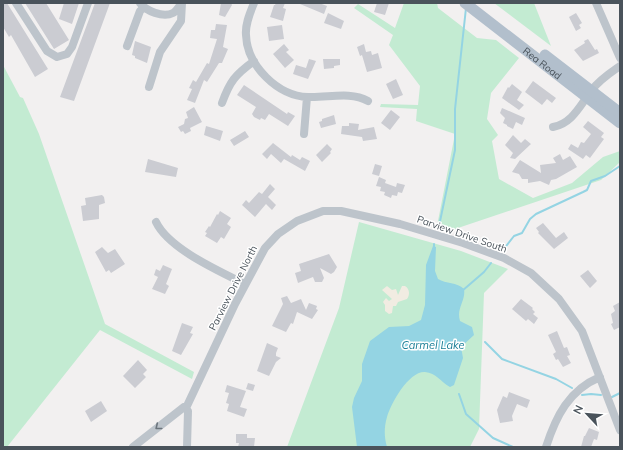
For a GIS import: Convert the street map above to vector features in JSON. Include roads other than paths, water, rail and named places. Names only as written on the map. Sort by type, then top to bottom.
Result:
[{"type":"main road","name":"Rea Road","points":[[465,3],[485,14]]},
{"type":"main road","name":"Rea Road","points":[[474,3],[485,14],[590,94],[620,113]]},
{"type":"main road","name":"Rea Road","points":[[590,94],[620,123]]},
{"type":"street","points":[[16,3],[47,51],[57,57],[67,54],[72,48],[88,3]]},
{"type":"street","points":[[127,46],[142,5],[165,14],[172,13],[182,3]]},
{"type":"street","points":[[149,87],[160,52],[180,21],[182,3]]},
{"type":"street","points":[[254,3],[246,33],[247,46],[254,61],[267,78],[279,88],[289,93],[307,97],[354,96],[368,101]]},
{"type":"street","points":[[596,3],[620,58]]},
{"type":"street","points":[[222,103],[231,81],[236,75],[254,61]]},
{"type":"street","points":[[553,127],[565,124],[601,80],[620,66]]},
{"type":"street","points":[[304,134],[307,97]]},
{"type":"street","name":"Parview Drive North","points":[[134,447],[185,408],[262,252],[278,234],[288,226],[323,211],[354,213]]},
{"type":"street","name":"Parview Drive South","points":[[354,213],[400,224],[486,251],[517,264],[550,289],[568,308],[582,331],[620,430]]},
{"type":"street","points":[[156,222],[169,237],[193,257],[245,284]]},
{"type":"street","points":[[546,447],[554,423],[566,403],[586,384],[600,377]]},
{"type":"street","points":[[185,408],[188,411],[187,447]]},
{"type":"water","name":"Carmel Lake","points":[[433,246],[436,247],[435,271],[438,279],[458,285],[464,289],[464,297],[459,312],[460,321],[472,327],[474,335],[461,347],[463,358],[454,385],[450,387],[429,373],[419,373],[407,382],[392,404],[385,428],[385,440],[387,447],[357,447],[352,407],[354,398],[362,381],[362,364],[370,341],[389,327],[409,326],[421,320],[425,305],[426,265]]},
{"type":"waterway","points":[[439,226],[455,150],[455,109],[466,8]]},
{"type":"waterway","points":[[503,250],[514,236],[522,233],[530,219],[536,214],[587,190],[591,181],[605,176],[620,166]]},
{"type":"waterway","points":[[462,291],[484,272],[491,263]]},
{"type":"waterway","points":[[485,342],[502,359],[556,379],[572,388]]},
{"type":"waterway","points":[[612,397],[620,393]]},
{"type":"waterway","points":[[459,394],[466,414],[493,438],[513,447]]},
{"type":"waterway","points":[[582,395],[601,395]]}]
